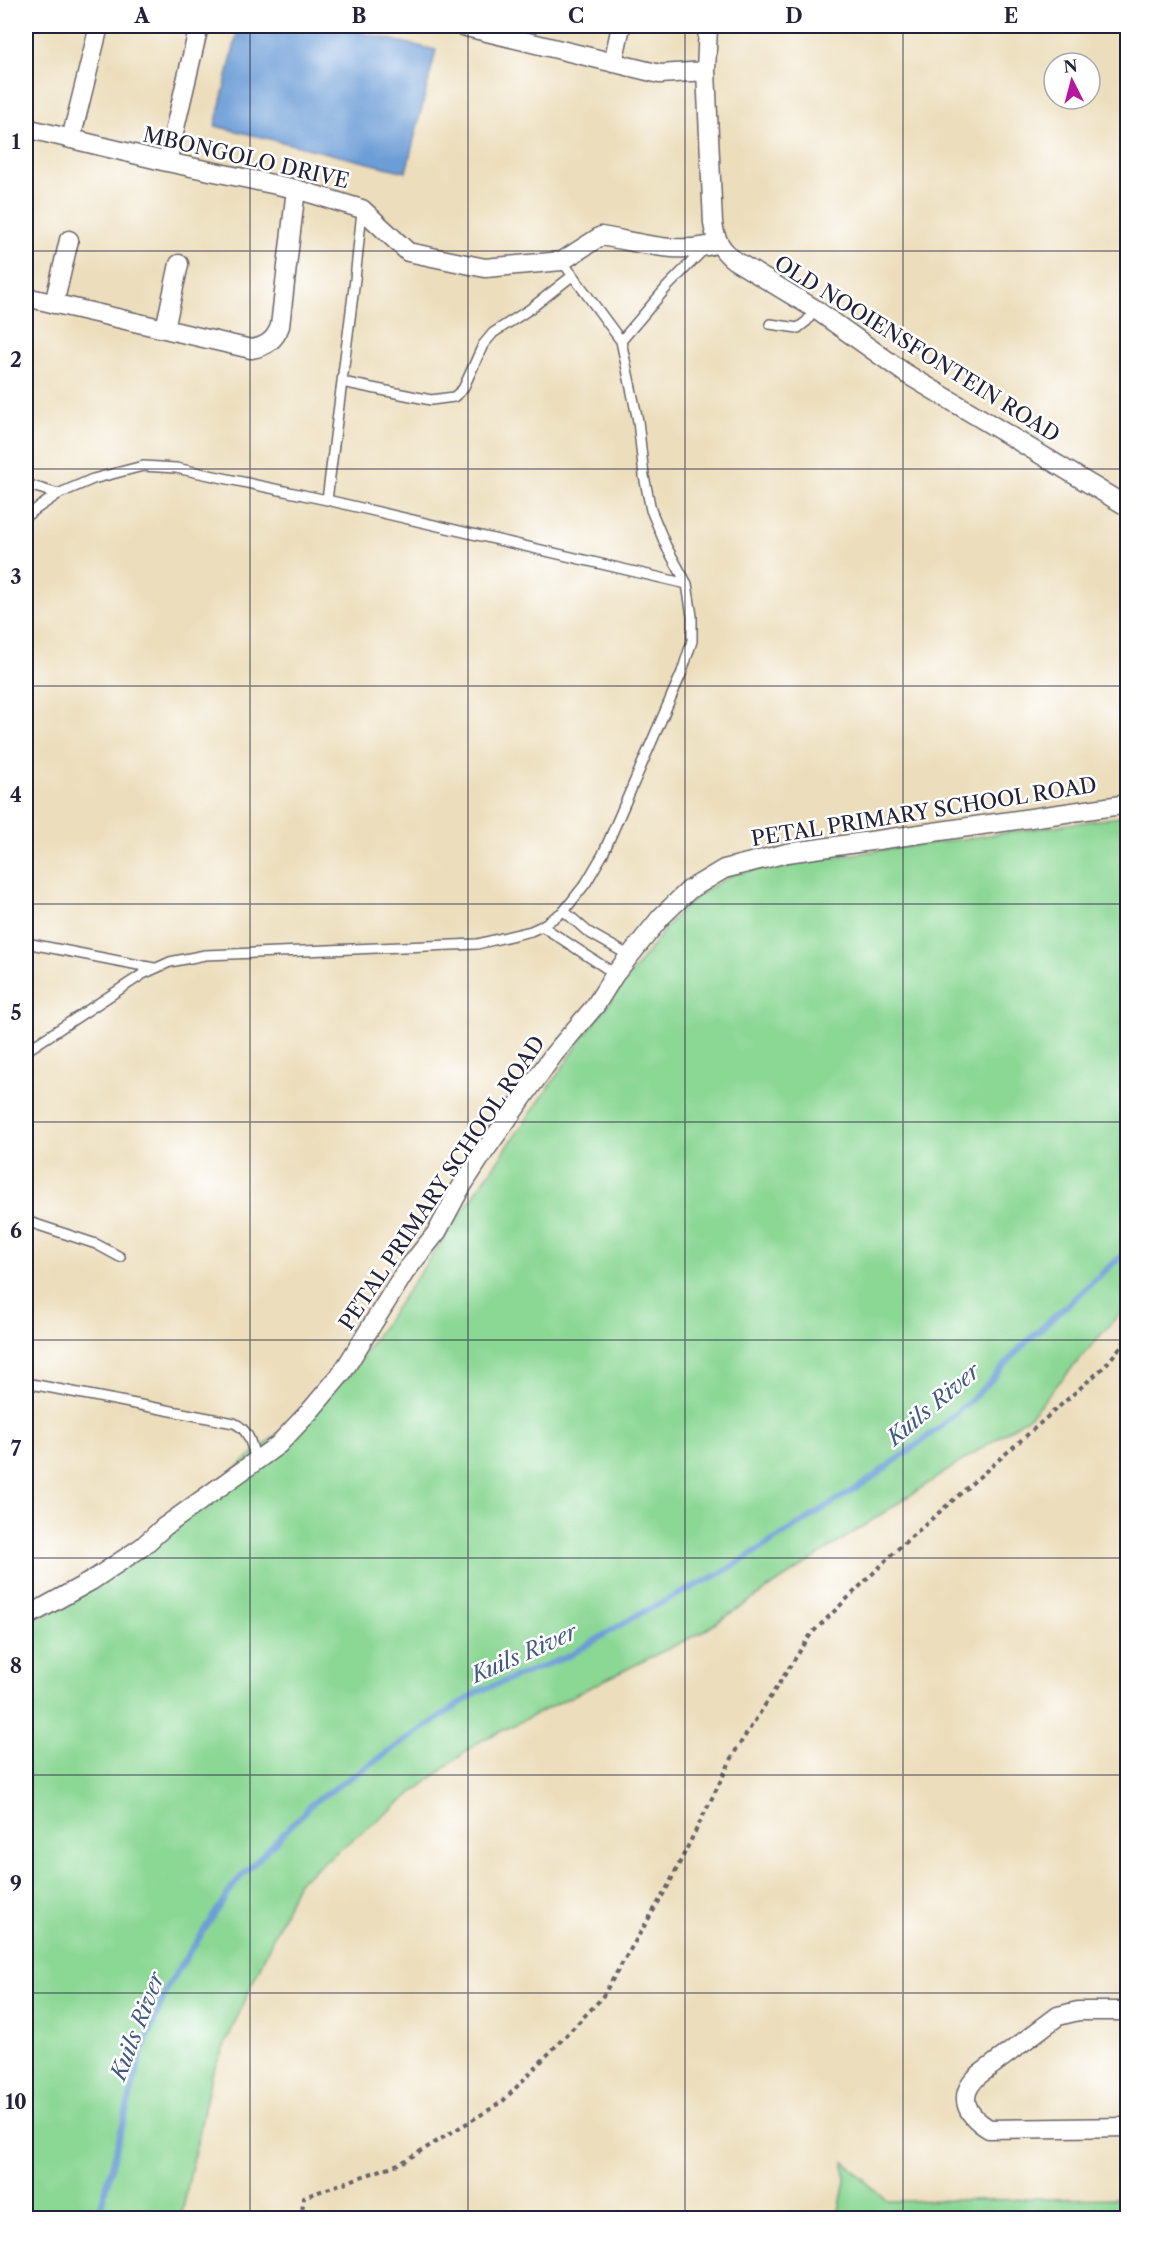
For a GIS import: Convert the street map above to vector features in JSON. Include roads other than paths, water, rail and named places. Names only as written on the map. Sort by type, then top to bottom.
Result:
[{"type":"street","points":[[71,139],[99,26]]},
{"type":"street","points":[[167,162],[199,26]]},
{"type":"street","points":[[462,26],[660,74],[706,71]]},
{"type":"street","points":[[613,63],[621,26]]},
{"type":"street","points":[[708,26],[706,71],[712,245]]},
{"type":"street","name":"MBONGOLO DRIVE","points":[[26,128],[167,162],[296,189],[362,209],[408,252],[484,268],[567,268],[601,236],[667,248],[712,245]]},
{"type":"street","points":[[26,297],[251,349],[264,346],[274,338],[280,326],[296,189]]},
{"type":"street","points":[[54,304],[69,240]]},
{"type":"street","name":"OLD NOOIENSFONTEIN ROAD","points":[[712,245],[815,309],[905,373],[1128,507]]},
{"type":"street","points":[[165,329],[179,264]]},
{"type":"street","name":"PETAL PRIMARY SCHOOL ROAD","points":[[26,1617],[108,1570],[142,1547],[164,1527],[278,1445],[310,1412],[342,1373],[405,1272],[436,1232],[484,1152],[554,1054],[595,1006],[615,974],[661,916],[689,890],[724,870],[787,853],[1128,804]]},
{"type":"street","points":[[1128,2012],[1078,2011],[1058,2016],[970,2083],[966,2099],[968,2110],[974,2118],[989,2129],[1128,2127]]},
{"type":"lane","points":[[327,500],[362,209]]},
{"type":"lane","points":[[621,341],[668,287],[712,245]]},
{"type":"lane","points":[[26,1051],[154,968],[171,962],[206,956],[477,944],[531,931],[542,927],[564,911],[586,883],[603,854],[682,672],[692,641],[692,616],[687,584],[666,546],[651,510],[644,476],[638,421],[621,341],[567,268],[530,309],[493,333],[483,345],[463,389],[454,398],[431,400],[342,382]]},
{"type":"lane","points":[[770,324],[798,328],[807,321],[815,309]]},
{"type":"lane","points":[[26,516],[58,494],[93,479],[142,466],[176,468],[327,500],[687,584]]},
{"type":"lane","points":[[26,484],[58,494]]},
{"type":"lane","points":[[564,911],[588,932],[630,956]]},
{"type":"lane","points":[[542,927],[615,974]]},
{"type":"lane","points":[[26,943],[154,968]]},
{"type":"lane","points":[[26,1221],[96,1244],[120,1257]]},
{"type":"lane","points":[[26,1383],[234,1423],[241,1426],[247,1434],[256,1462]]},
{"type":"water","points":[[239,26],[333,26],[436,50],[406,172],[215,126]]},
{"type":"waterway","name":"Kuils River","points":[[98,2218],[142,2052],[169,1984],[235,1883],[313,1803],[477,1692],[569,1656],[637,1615],[725,1571],[869,1480],[939,1428],[984,1388],[1023,1345],[1128,1250]]}]
